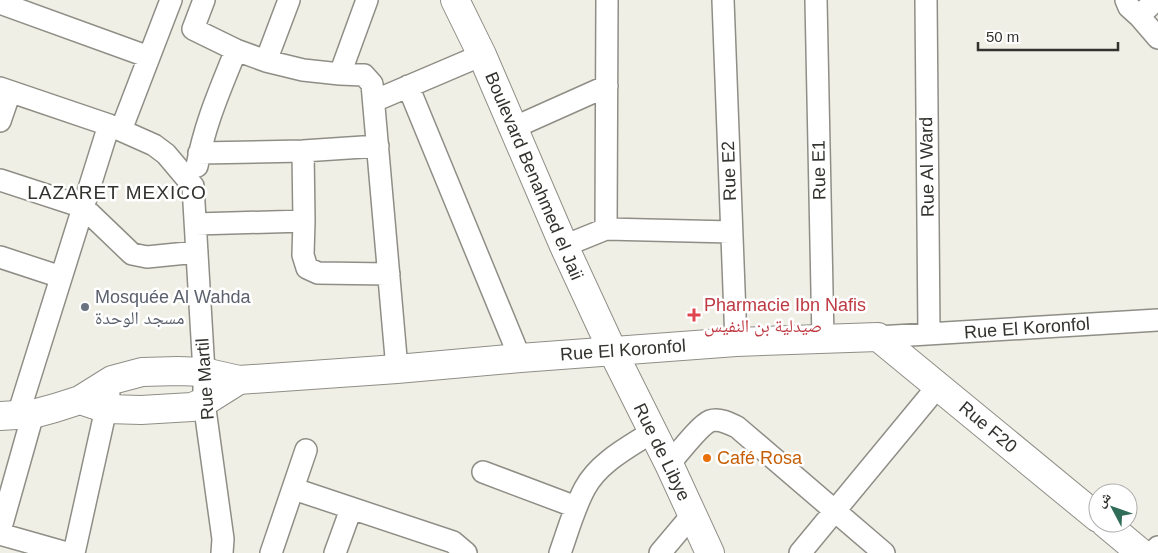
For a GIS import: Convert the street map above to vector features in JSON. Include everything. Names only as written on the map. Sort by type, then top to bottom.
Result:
[{"type":"street","points":[[67,553],[0,532],[17,415],[83,207],[115,128],[149,57],[171,0]]},
{"type":"street","points":[[204,0],[193,29],[236,50],[266,61],[303,70],[364,75],[372,84],[397,369]]},
{"type":"street","points":[[266,61],[289,0]]},
{"type":"street","points":[[340,74],[367,0]]},
{"type":"street","name":"Boulevard Benahmed el Jaii","points":[[455,0],[482,55],[564,246],[613,352]]},
{"type":"street","points":[[606,0],[606,229]]},
{"type":"street","name":"Rue E2","points":[[723,0],[736,342]]},
{"type":"street","name":"Rue E1","points":[[816,0],[823,340]]},
{"type":"street","name":"Rue Al Ward","points":[[926,0],[929,334]]},
{"type":"street","points":[[1156,0],[1133,8],[1158,38]]},
{"type":"street","points":[[0,3],[149,57]]},
{"type":"street","name":"Rue Martil","points":[[222,553],[223,538],[204,402],[204,372],[193,186],[199,153],[210,115],[236,50]]},
{"type":"street","points":[[374,101],[482,55]]},
{"type":"street","points":[[408,86],[520,358]]},
{"type":"street","points":[[513,128],[606,86]]},
{"type":"street","points":[[0,121],[5,90],[115,128],[154,145],[166,154],[193,186]]},
{"type":"street","points":[[199,153],[303,151],[378,146]]},
{"type":"street","points":[[303,151],[303,255],[307,268],[318,273],[389,274]]},
{"type":"street","points":[[0,180],[83,207],[132,254],[147,257],[197,252]]},
{"type":"street","points":[[196,224],[304,221]]},
{"type":"street","points":[[564,246],[606,229],[731,232]]},
{"type":"street","points":[[0,256],[61,277]]},
{"type":"street","name":"Rue El Koronfol","points":[[17,415],[80,400],[112,380],[142,372],[204,372],[238,380],[736,342],[823,340],[1158,320]]},
{"type":"street","name":"Rue F20","points":[[878,337],[1088,510]]},
{"type":"street","name":"Rue de Libye","points":[[613,352],[669,464],[706,550]]},
{"type":"street","points":[[74,553],[112,380]]},
{"type":"street","name":"Rue El Koronfol","points":[[80,400],[107,409],[141,410],[192,407],[204,402],[238,380]]},
{"type":"street","points":[[800,553],[938,386]]},
{"type":"street","points":[[669,464],[704,425],[715,420],[725,421],[736,427],[884,553]]},
{"type":"street","points":[[560,553],[576,507],[586,486],[596,473],[612,459],[652,432]]},
{"type":"street","points":[[271,553],[306,450]]},
{"type":"street","points":[[483,472],[576,507]]},
{"type":"street","points":[[294,489],[453,542],[466,553]]},
{"type":"street","points":[[335,553],[351,509]]},
{"type":"street","points":[[660,553],[692,514]]},
{"type":"street","points":[[1117,533],[1141,553]]},
{"type":"street","points":[[1152,553],[1158,547]]},
{"type":"place","name":"Mosquée Al Wahda مسجد الوحدة","points":[[85,307]]},
{"type":"place","name":"Pharmacie Ibn Nafis صيدلية بن النفيس","points":[[694,315]]},
{"type":"place","name":"Café Rosa","points":[[707,458]]},
{"type":"district","name":"LAZARET MEXICO","points":[[117,192]]}]
